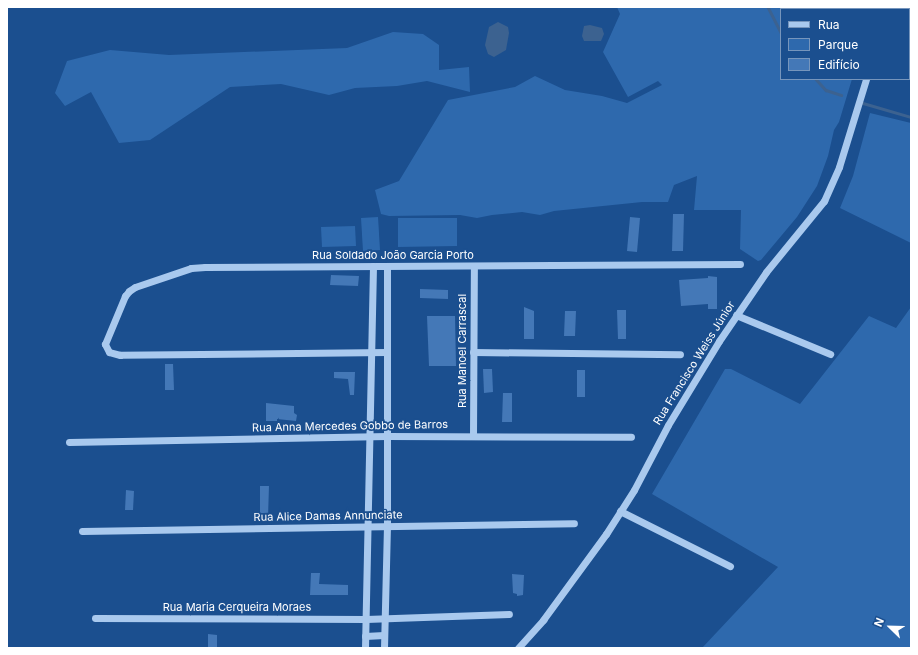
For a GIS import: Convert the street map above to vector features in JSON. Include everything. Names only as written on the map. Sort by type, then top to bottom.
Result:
[{"type":"street","name":"Rua Francisco Weiss Júnior","points":[[518,648],[543,620],[581,570],[620,511],[668,425],[736,315],[766,272],[824,201],[839,167],[866,80]]},
{"type":"street","name":"Rua Soldado João Garcia Porto","points":[[371,352],[120,355],[109,352],[106,349],[107,337],[125,296],[135,287],[191,268],[205,266],[740,264]]},
{"type":"street","points":[[365,648],[373,266]]},
{"type":"street","points":[[384,648],[384,635],[381,618],[386,526],[387,266]]},
{"type":"street","name":"Rua Manoel Carrascal","points":[[473,436],[474,266]]},
{"type":"street","points":[[736,315],[830,354]]},
{"type":"street","points":[[371,352],[387,352]]},
{"type":"street","points":[[473,352],[680,354]]},
{"type":"street","name":"Rua Anna Mercedes Gobbo de Barros","points":[[69,442],[370,436],[631,437]]},
{"type":"street","points":[[620,511],[730,566]]},
{"type":"street","name":"Rua Alice Damas Annunciate","points":[[82,531],[574,523]]},
{"type":"street","points":[[381,618],[509,614]]},
{"type":"street","name":"Rua Maria Cerqueira Moraes","points":[[95,618],[381,618]]},
{"type":"street","points":[[365,636],[384,635]]},
{"type":"green space","points":[[617,7],[859,7],[780,8],[780,80],[852,80],[839,122],[834,130],[828,156],[817,186],[797,217],[761,260],[758,261],[740,249],[741,210],[694,210],[697,176],[674,185],[668,202],[642,202],[554,211],[540,215],[522,212],[477,218],[460,215],[389,216],[381,214],[375,190],[399,181],[448,100],[515,87],[535,76],[565,90],[602,96],[627,103],[662,85],[658,81],[628,97],[603,52],[620,14]]},
{"type":"green space","points":[[393,32],[423,34],[439,45],[439,70],[469,67],[470,92],[427,81],[397,86],[355,88],[329,95],[281,84],[230,87],[150,140],[119,143],[91,92],[65,106],[55,93],[67,61],[110,50],[169,55],[347,48]]},
{"type":"green space","points":[[870,113],[911,123],[911,243],[840,208],[853,176]]},
{"type":"green space","points":[[378,217],[380,250],[363,251],[361,218]]},
{"type":"green space","points":[[398,218],[457,218],[457,246],[398,247]]},
{"type":"green space","points":[[355,226],[356,246],[322,247],[321,227]]},
{"type":"green space","points":[[911,307],[911,648],[702,648],[778,567],[652,494],[725,369],[731,369],[800,404],[869,316],[896,328]]},
{"type":"shaded area","points":[[498,22],[508,27],[509,33],[506,50],[494,57],[488,54],[485,45],[489,27]]},
{"type":"shaded area","points":[[590,25],[602,28],[604,34],[601,41],[584,41],[582,36],[584,26]]},
{"type":"building","points":[[673,214],[684,214],[683,251],[672,251]]},
{"type":"building","points":[[630,217],[640,218],[637,252],[627,251]]},
{"type":"building","points":[[331,275],[359,276],[358,286],[330,285]]},
{"type":"building","points":[[708,276],[717,277],[717,309],[708,309],[708,304],[681,306],[679,280],[708,278]]},
{"type":"building","points":[[420,289],[448,290],[448,299],[420,298]]},
{"type":"building","points":[[524,307],[534,311],[534,339],[524,339]]},
{"type":"building","points":[[617,310],[626,310],[626,339],[618,339]]},
{"type":"building","points":[[565,311],[576,311],[575,336],[564,336]]},
{"type":"building","points":[[427,316],[455,316],[456,366],[429,366]]},
{"type":"building","points":[[165,364],[173,364],[174,390],[165,390]]},
{"type":"building","points":[[483,369],[492,369],[493,392],[484,393]]},
{"type":"building","points":[[577,370],[585,370],[585,397],[577,397]]},
{"type":"building","points":[[334,372],[355,372],[354,395],[350,395],[348,379],[334,378]]},
{"type":"building","points":[[503,393],[512,393],[512,422],[502,422]]},
{"type":"building","points":[[266,403],[294,406],[294,413],[297,415],[296,421],[277,419],[277,421],[266,421]]},
{"type":"building","points":[[260,486],[269,486],[268,517],[260,517]]},
{"type":"building","points":[[126,490],[134,491],[133,510],[125,510]]},
{"type":"building","points":[[311,573],[320,573],[319,584],[348,585],[348,595],[310,595]]},
{"type":"building","points":[[512,574],[524,575],[523,595],[517,596],[517,594],[513,593]]},
{"type":"building","points":[[208,634],[217,635],[217,648],[208,648]]},
{"type":"waterway","points":[[768,7],[780,31]]},
{"type":"waterway","points":[[817,80],[826,90],[841,95]]},
{"type":"waterway","points":[[863,103],[911,117]]}]
